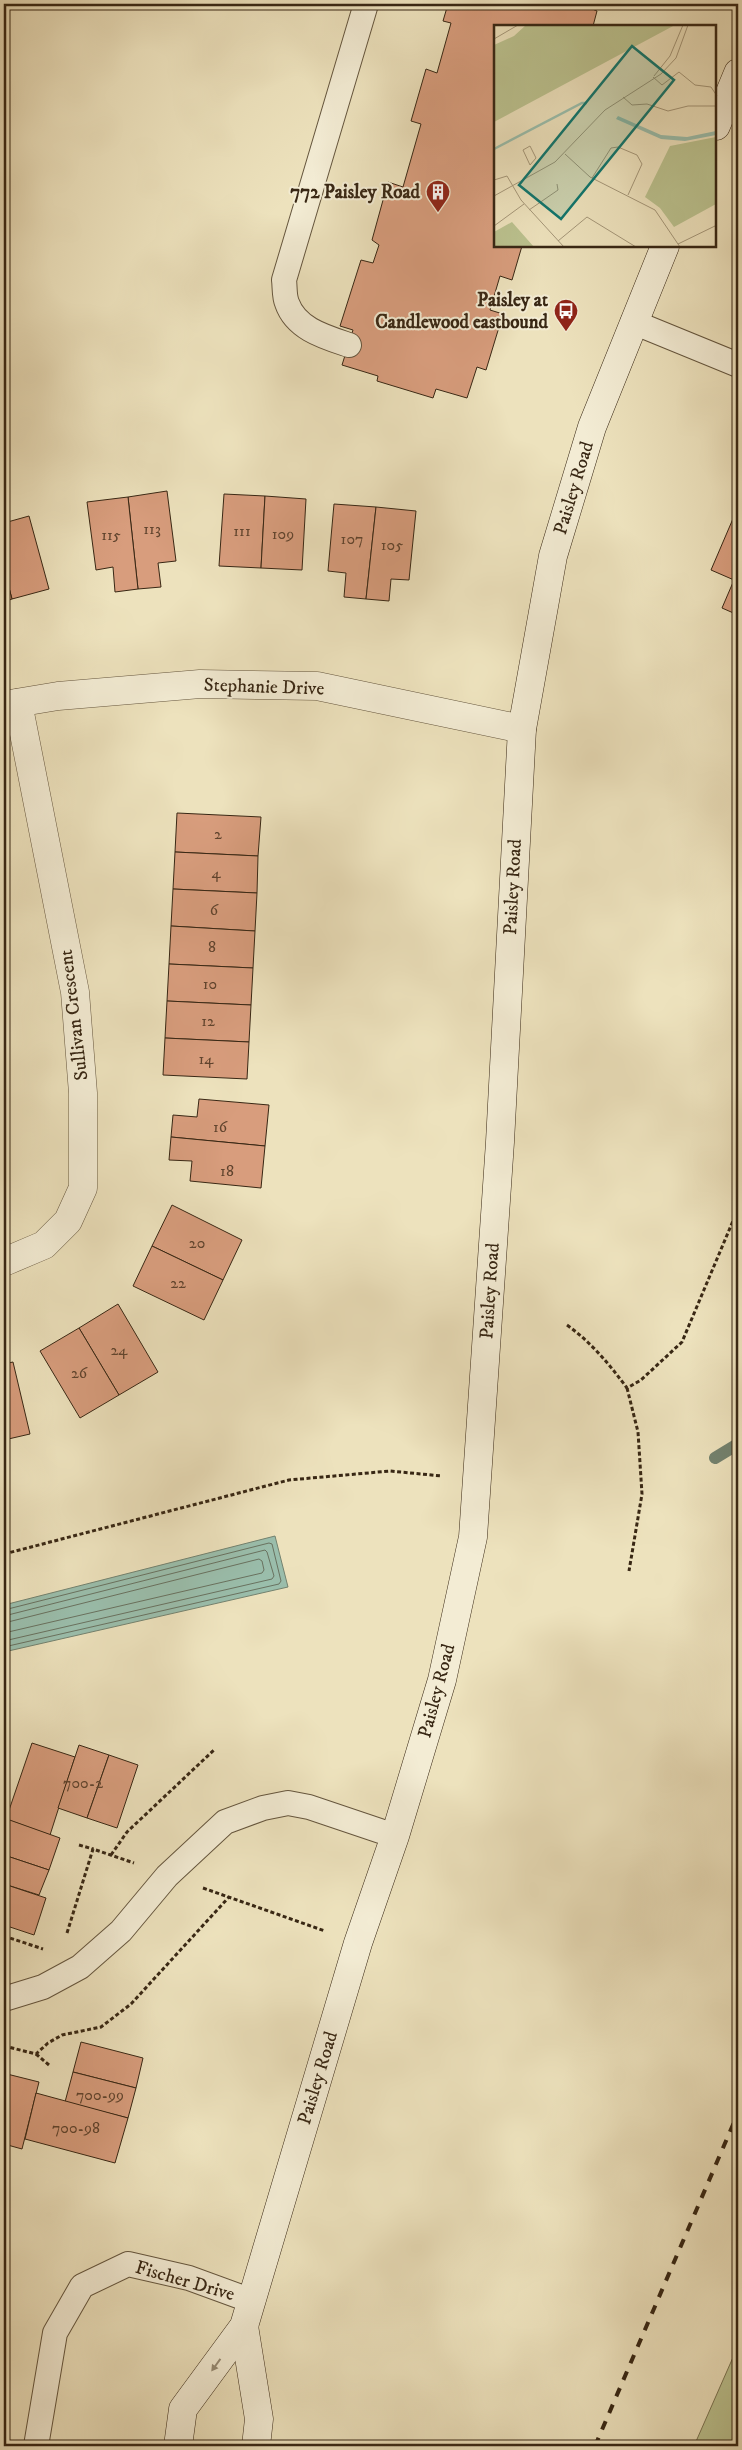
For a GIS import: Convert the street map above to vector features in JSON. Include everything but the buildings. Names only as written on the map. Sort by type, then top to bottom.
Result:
[{"type":"main road","points":[[717,124],[738,73]]},
{"type":"main road","name":"Paisley Road","points":[[178,2446],[183,2409],[248,2313],[358,1943],[395,1836],[442,1680],[473,1537],[500,1142],[522,729],[553,556],[592,427],[664,248]]},
{"type":"main road","name":"Stephanie Drive","points":[[11,704],[58,696],[200,684],[317,686],[522,729]]},
{"type":"main road","name":"Sullivan Crescent","points":[[4,1262],[44,1245],[68,1221],[83,1188],[83,1093],[75,992],[11,704]]},
{"type":"main road","name":"Paisley Road","points":[[248,2313],[259,2419],[256,2446]]},
{"type":"lane","points":[[349,345],[321,335],[298,321],[286,302],[284,280],[366,4]]},
{"type":"lane","points":[[633,322],[738,365]]},
{"type":"lane","points":[[4,1999],[43,1987],[65,1964],[80,1967],[121,1931],[168,1876],[225,1822],[263,1808],[288,1803],[309,1807],[395,1836]]},
{"type":"lane","name":"Fischer Drive","points":[[36,2446],[55,2333],[82,2286],[128,2264],[189,2278],[248,2313]]},
{"type":"path","points":[[627,1388],[641,1380],[682,1342],[738,1209]]},
{"type":"path","points":[[567,1325],[586,1339],[600,1353],[627,1388],[638,1432],[642,1494],[629,1571]]},
{"type":"path","points":[[4,1554],[289,1480],[390,1471],[477,1479]]},
{"type":"path","points":[[111,1855],[126,1832],[215,1749]]},
{"type":"path","points":[[80,1844],[358,1943]]},
{"type":"path","points":[[4,1940],[10,1938],[65,1964],[93,1849]]},
{"type":"path","points":[[36,2054],[48,2043],[62,2035],[101,2027],[131,2004],[229,1897]]},
{"type":"path","points":[[4,2046],[36,2054],[49,2065]]},
{"type":"shaded area","points":[[738,2346],[738,2446],[694,2446]]},
{"type":"water","points":[[275,1536],[288,1587],[4,1652],[4,1605]]},
{"type":"waterway","points":[[715,1458],[738,1444]]},
{"type":"railway","points":[[595,2446],[738,2113]]},
{"type":"place","name":"772 Paisley Road","points":[[438,213]]},
{"type":"place","name":"Paisley at Candlewood eastbound","points":[[566,332]]}]
